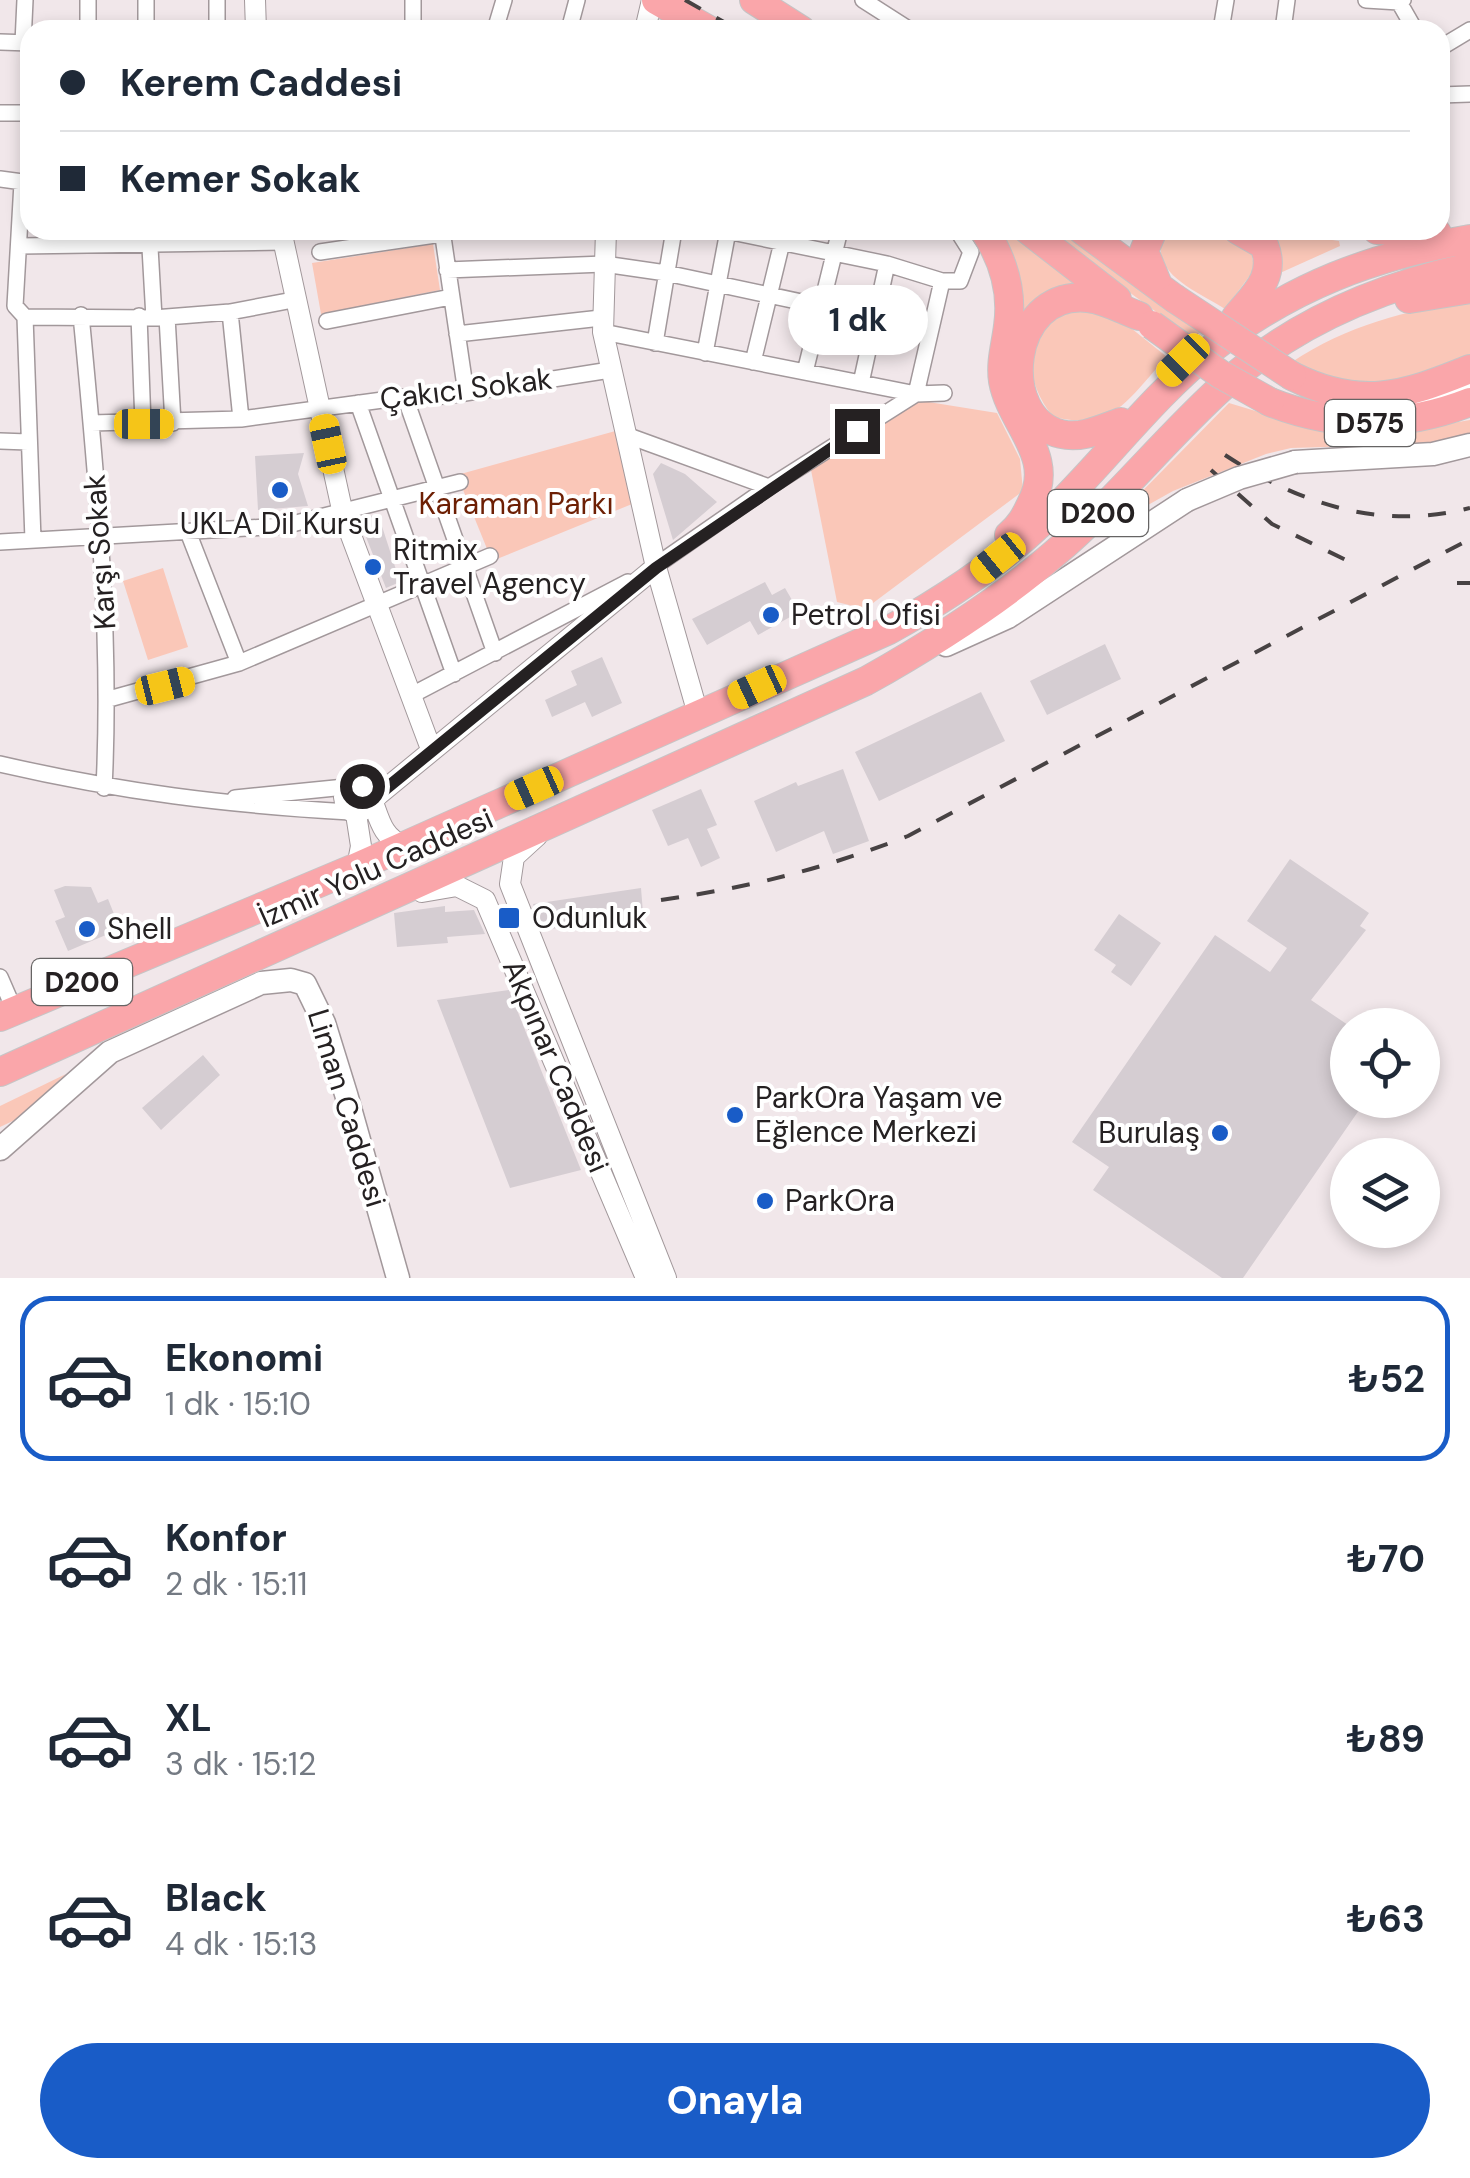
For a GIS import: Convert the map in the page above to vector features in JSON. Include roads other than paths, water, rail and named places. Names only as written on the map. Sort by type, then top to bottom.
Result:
[{"type":"highway","points":[[654,0],[691,20]]},
{"type":"highway","points":[[754,0],[785,20]]},
{"type":"highway","name":"İzmir Yolu Caddesi","points":[[2,999],[164,948],[404,846],[910,618],[976,575],[1042,523],[1172,386],[1254,318],[1368,262],[1404,250],[1470,239]]},
{"type":"highway","points":[[988,240],[1008,284],[1010,316],[1003,380],[1037,454],[1039,483],[1020,526]]},
{"type":"highway","name":"D575","points":[[1041,240],[1220,374],[1270,402],[1320,418],[1373,410],[1442,412],[1470,402]]},
{"type":"highway","points":[[1096,240],[1292,376],[1373,410],[1406,392],[1470,369]]},
{"type":"highway","points":[[1149,240],[1144,251],[1166,292]]},
{"type":"highway","points":[[1236,317],[1264,284],[1270,263],[1264,245],[1255,240]]},
{"type":"highway","points":[[910,618],[1020,526],[1205,340],[1236,317],[1380,240]]},
{"type":"highway","name":"İzmir Yolu Caddesi","points":[[0,1072],[866,681],[933,643],[1054,554],[1222,386],[1275,345],[1367,296],[1470,267]]},
{"type":"highway","points":[[1275,345],[1384,306],[1470,289]]},
{"type":"highway","points":[[1121,422],[1083,435],[1051,430],[1026,400],[1018,377],[1019,350],[1038,317],[1060,301],[1086,298],[1146,321]]},
{"type":"highway","points":[[0,1088],[67,1056],[147,1006]]},
{"type":"main road","points":[[1373,410],[1470,385]]},
{"type":"main road","points":[[1373,410],[1470,416]]},
{"type":"main road","points":[[866,681],[1008,617],[1187,500],[1239,478],[1295,462],[1433,454],[1470,445]]},
{"type":"main road","name":"Liman Caddesi","points":[[0,1149],[110,1052],[261,983],[291,980],[305,984],[312,992],[346,1094],[398,1278]]},
{"type":"street","points":[[862,0],[894,20]]},
{"type":"street","points":[[1366,0],[1401,1]]},
{"type":"street","points":[[21,240],[14,306],[25,318],[33,540]]},
{"type":"street","points":[[20,246],[117,240]]},
{"type":"street","points":[[149,240],[154,317],[174,423]]},
{"type":"street","points":[[283,240],[343,514],[431,749]]},
{"type":"street","points":[[320,252],[393,240]]},
{"type":"street","points":[[443,240],[466,393]]},
{"type":"street","points":[[605,240],[602,325],[610,370],[656,568],[698,714]]},
{"type":"street","points":[[655,343],[672,240]]},
{"type":"street","points":[[705,352],[724,240]]},
{"type":"street","points":[[754,362],[783,240]]},
{"type":"street","points":[[796,240],[951,281]]},
{"type":"street","points":[[804,372],[837,240]]},
{"type":"street","points":[[0,764],[104,788],[196,802],[361,801],[656,568],[769,487],[916,394],[951,281],[971,252],[963,240]]},
{"type":"street","points":[[447,270],[604,264],[876,318]]},
{"type":"street","points":[[862,383],[888,264]]},
{"type":"street","points":[[327,322],[451,297]]},
{"type":"street","points":[[25,318],[230,312],[293,300]]},
{"type":"street","points":[[230,312],[241,419]]},
{"type":"street","name":"Karşı Sokak","points":[[81,315],[101,536],[109,699],[104,788]]},
{"type":"street","points":[[144,424],[154,317]]},
{"type":"street","points":[[457,334],[602,325],[655,343],[916,394],[944,392]]},
{"type":"street","name":"Çakıcı Sokak","points":[[91,423],[241,419],[358,402],[466,393],[610,370]]},
{"type":"street","points":[[405,397],[494,653]]},
{"type":"street","points":[[358,402],[454,674]]},
{"type":"street","points":[[626,436],[769,487]]},
{"type":"street","points":[[0,442],[28,442]]},
{"type":"street","points":[[0,542],[284,526],[460,482]]},
{"type":"street","points":[[188,532],[238,664]]},
{"type":"street","points":[[109,699],[238,664],[490,556]]},
{"type":"street","points":[[410,696],[656,568]]},
{"type":"street","points":[[361,801],[394,843],[404,846]]},
{"type":"street","points":[[196,802],[361,801]]},
{"type":"street","points":[[356,866],[361,846],[361,801]]},
{"type":"street","name":"Akpınar Caddesi","points":[[554,823],[514,857],[508,873],[510,884],[666,1278]]},
{"type":"street","name":"Akpınar Caddesi","points":[[381,902],[457,886],[485,900],[646,1278]]},
{"type":"railway","points":[[685,0],[720,20]]},
{"type":"railway","points":[[1225,455],[1282,487],[1342,508],[1404,516],[1470,508]]},
{"type":"railway","points":[[1211,470],[1272,524],[1354,564]]},
{"type":"railway","points":[[661,900],[787,876],[908,836],[1470,539]]},
{"type":"railway","points":[[1457,583],[1470,583]]},
{"type":"place","name":"UKLA Dil Kursu","points":[[280,490]]},
{"type":"place","name":"Ritmix Travel Agency","points":[[373,567]]},
{"type":"place","name":"Petrol Ofisi","points":[[771,615]]},
{"type":"place","name":"Odunluk","points":[[509,918]]},
{"type":"place","name":"Shell","points":[[87,929]]},
{"type":"place","name":"ParkOra Yaşam ve Eğlence Merkezi","points":[[735,1115]]},
{"type":"place","name":"Burulaş","points":[[1220,1133]]},
{"type":"place","name":"ParkOra","points":[[765,1201]]},
{"type":"park label","name":"Karaman Parkı","points":[[516,504]]}]
